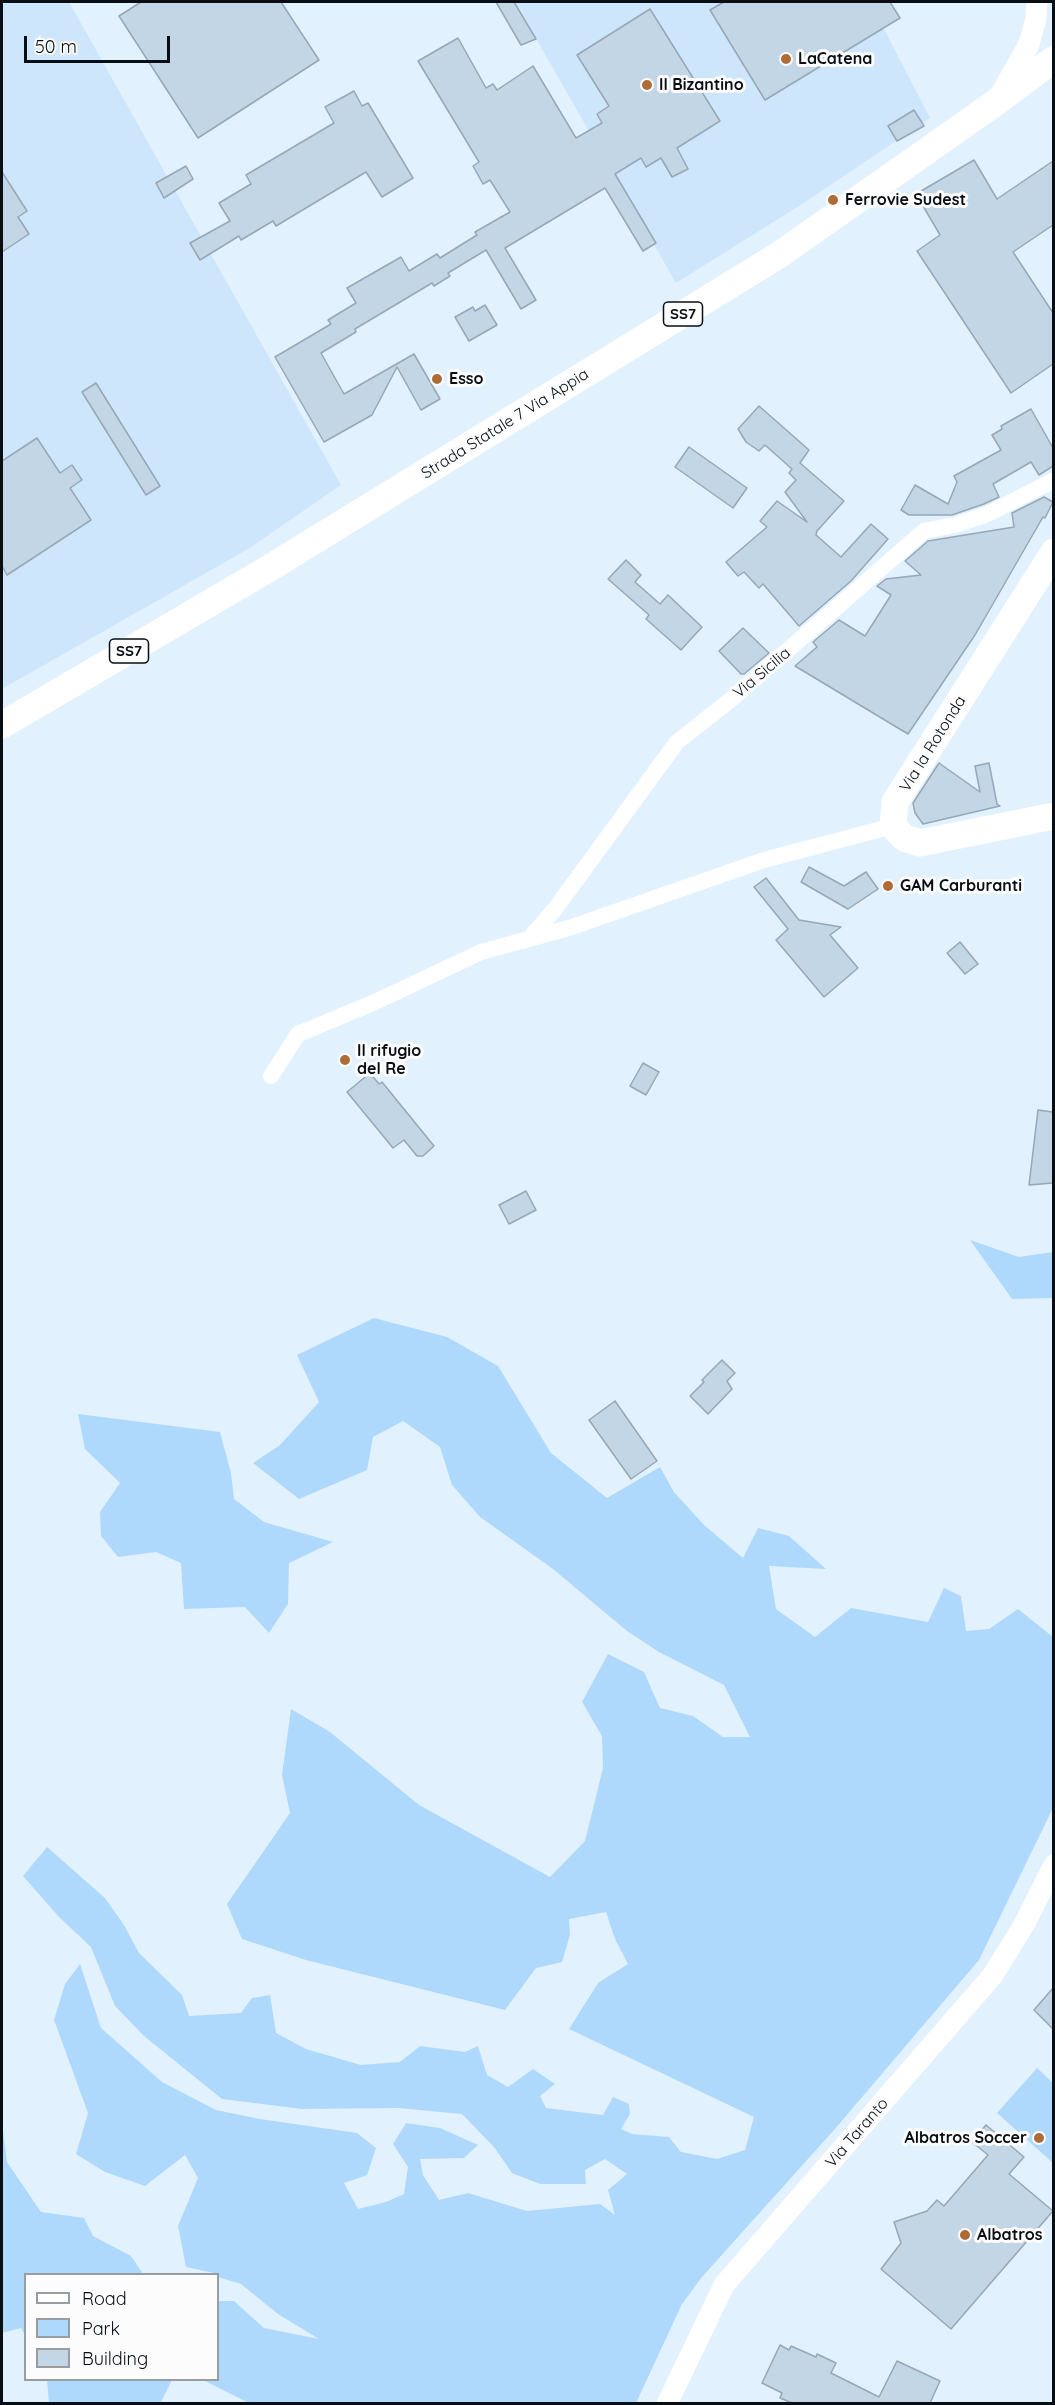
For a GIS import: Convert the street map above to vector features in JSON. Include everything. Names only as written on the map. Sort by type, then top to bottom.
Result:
[{"type":"main road","name":"Strada Statale 7 Via Appia","points":[[2,725],[268,569],[779,255],[995,103],[1053,59]]},
{"type":"main road","name":"Strada Statale 7 Via Appia","points":[[995,103],[1053,78]]},
{"type":"main road","name":"Via la Rotonda","points":[[893,826],[896,802],[1053,552]]},
{"type":"main road","points":[[893,826],[904,838],[920,843],[1053,816]]},
{"type":"street","points":[[995,103],[1029,44],[1036,19],[1037,2]]},
{"type":"street","name":"Via Sicilia","points":[[528,939],[555,909],[677,742],[742,690],[924,531],[955,525],[988,513],[1053,480]]},
{"type":"street","points":[[271,1076],[298,1034],[373,1003],[481,952],[569,928],[764,860],[893,826]]},
{"type":"street","name":"Via Taranto","points":[[667,2403],[724,2285],[993,1975],[1035,1904],[1053,1865]]},
{"type":"shaded area","points":[[2,2],[69,2],[341,485],[248,549],[2,689]]},
{"type":"shaded area","points":[[515,2],[870,2],[930,118],[802,204],[676,283]]},
{"type":"green space","points":[[970,1240],[1019,1257],[1053,1252],[1053,1298],[1012,1299]]},
{"type":"green space","points":[[374,1318],[447,1337],[498,1366],[551,1453],[607,1498],[660,1467],[674,1492],[704,1525],[743,1558],[758,1528],[789,1536],[826,1569],[769,1566],[776,1609],[815,1637],[851,1608],[928,1622],[944,1588],[961,1596],[966,1631],[989,1629],[1018,1609],[1053,1637],[1053,1808],[979,1960],[834,2130],[702,2277],[682,2304],[636,2403],[249,2403],[205,2381],[219,2381],[219,2301],[234,2301],[264,2328],[319,2339],[278,2314],[241,2284],[219,2277],[219,2273],[186,2267],[178,2226],[198,2178],[185,2155],[145,2186],[105,2172],[76,2154],[88,2113],[54,2020],[65,1984],[80,1964],[101,2028],[162,2082],[216,2110],[357,2133],[376,2148],[367,2175],[344,2183],[358,2209],[386,2202],[404,2194],[408,2167],[393,2144],[406,2123],[440,2128],[478,2145],[464,2158],[420,2159],[423,2175],[439,2200],[468,2193],[527,2211],[600,2204],[615,2215],[608,2190],[627,2174],[605,2159],[585,2170],[586,2184],[540,2184],[512,2173],[494,2147],[462,2114],[398,2108],[302,2109],[222,2099],[144,2036],[115,2006],[91,1947],[59,1917],[23,1876],[47,1847],[105,1898],[124,1925],[139,1953],[182,1995],[189,2016],[241,2013],[252,1998],[270,1995],[276,2033],[306,2049],[361,2065],[400,2062],[420,2046],[465,2052],[478,2046],[487,2075],[508,2087],[533,2069],[555,2084],[540,2096],[546,2108],[603,2115],[613,2097],[629,2104],[630,2114],[621,2129],[632,2134],[669,2137],[681,2152],[717,2159],[745,2150],[754,2117],[569,2029],[598,1983],[628,1964],[615,1939],[606,1912],[569,1919],[570,1935],[562,1962],[536,1968],[505,2010],[306,1960],[242,1939],[227,1904],[290,1813],[282,1775],[291,1709],[330,1732],[419,1805],[550,1877],[585,1841],[603,1768],[602,1736],[582,1702],[608,1654],[644,1672],[660,1708],[693,1716],[723,1737],[750,1737],[724,1685],[659,1652],[627,1631],[553,1569],[480,1517],[452,1485],[440,1447],[403,1421],[373,1437],[367,1470],[299,1499],[253,1463],[280,1445],[319,1402],[297,1355]]},
{"type":"green space","points":[[78,1414],[220,1432],[231,1473],[234,1499],[264,1522],[333,1542],[289,1563],[288,1604],[269,1633],[245,1607],[184,1609],[181,1563],[156,1552],[118,1557],[101,1536],[100,1512],[120,1483],[85,1449]]},
{"type":"green space","name":"Albatros Soccer","points":[[1037,2068],[1053,2083],[1053,2163],[997,2113]]},
{"type":"green space","points":[[2,2123],[7,2162],[41,2212],[84,2218],[93,2236],[131,2256],[142,2273],[24,2273],[24,2333],[21,2328],[2,2333]]},
{"type":"green space","points":[[47,2381],[172,2381],[160,2404],[49,2403]]},
{"type":"building","points":[[141,2],[281,2],[319,60],[198,138],[119,16]]},
{"type":"building","points":[[496,2],[514,2],[536,39],[521,45]]},
{"type":"building","name":"LaCatena","points":[[724,2],[890,2],[900,18],[765,100],[710,10]]},
{"type":"building","points":[[650,9],[720,121],[677,148],[688,169],[672,177],[661,158],[646,167],[641,158],[615,174],[656,243],[643,251],[605,188],[505,248],[536,300],[521,309],[486,250],[448,273],[450,276],[434,286],[432,283],[355,329],[356,332],[321,353],[344,394],[414,354],[440,399],[421,410],[397,367],[372,415],[324,442],[275,357],[331,324],[328,320],[356,303],[347,288],[401,257],[409,271],[437,254],[440,258],[477,235],[475,232],[510,212],[490,180],[483,184],[473,166],[479,162],[418,61],[458,38],[486,88],[493,84],[497,90],[533,66],[576,138],[602,123],[597,114],[609,106],[577,55]]},
{"type":"building","points":[[354,91],[362,106],[368,103],[413,178],[382,197],[366,172],[276,226],[273,221],[241,240],[239,236],[200,260],[190,243],[230,221],[219,203],[251,184],[246,175],[334,123],[325,107]]},
{"type":"building","points":[[914,110],[924,126],[897,141],[888,126]]},
{"type":"building","points":[[974,160],[997,199],[1053,161],[1053,225],[1013,252],[1053,313],[1053,364],[1011,393],[917,251],[940,235],[916,194]]},
{"type":"building","points":[[186,166],[193,179],[164,198],[156,183]]},
{"type":"building","points":[[2,172],[27,211],[18,217],[29,234],[2,252]]},
{"type":"building","points":[[485,305],[497,325],[469,341],[455,317],[473,307],[475,311]]},
{"type":"building","points":[[96,383],[160,486],[146,495],[82,392]]},
{"type":"building","points":[[759,406],[809,450],[800,463],[844,501],[816,535],[841,557],[871,524],[888,539],[851,581],[799,626],[763,584],[759,588],[744,572],[738,576],[726,562],[767,527],[760,521],[777,501],[807,522],[785,492],[796,480],[789,473],[792,469],[765,445],[759,451],[746,442],[738,429]]},
{"type":"building","points":[[1031,409],[1053,448],[1053,466],[1039,475],[1031,462],[993,484],[999,497],[952,515],[909,515],[901,510],[915,485],[948,504],[957,482],[954,476],[1001,450],[992,435],[1002,429],[1001,426]]},
{"type":"building","points":[[37,438],[60,473],[72,465],[82,480],[70,488],[91,520],[7,575],[2,566],[2,461]]},
{"type":"building","points":[[689,447],[747,488],[733,508],[675,467]]},
{"type":"building","points":[[1044,497],[1053,502],[1045,518],[1043,517],[975,635],[908,734],[795,666],[817,647],[813,642],[839,620],[865,636],[891,595],[877,586],[886,579],[921,575],[905,561],[928,541],[1014,527],[1012,513]]},
{"type":"building","points":[[626,560],[641,575],[635,582],[660,604],[668,595],[702,627],[681,650],[646,619],[649,615],[608,579]]},
{"type":"building","points":[[743,628],[769,653],[744,674],[741,674],[719,651]]},
{"type":"building","points":[[939,763],[980,792],[975,766],[989,763],[997,804],[1000,806],[923,824],[915,813],[913,803]]},
{"type":"building","points":[[809,867],[844,886],[866,872],[878,889],[848,909],[801,882]]},
{"type":"building","points":[[766,878],[799,920],[841,927],[830,935],[858,968],[824,997],[776,940],[788,929],[754,887]]},
{"type":"building","points":[[960,942],[978,964],[965,974],[947,953]]},
{"type":"building","points":[[643,1063],[659,1072],[646,1095],[630,1086]]},
{"type":"building","points":[[370,1073],[379,1084],[382,1082],[434,1146],[423,1156],[417,1156],[404,1140],[393,1148],[347,1092]]},
{"type":"building","points":[[1038,1110],[1053,1112],[1053,1183],[1029,1185]]},
{"type":"building","points":[[526,1191],[536,1210],[509,1224],[499,1205]]},
{"type":"building","points":[[722,1360],[735,1373],[727,1381],[732,1389],[708,1414],[690,1396]]},
{"type":"building","points":[[615,1401],[657,1461],[631,1479],[589,1420]]},
{"type":"building","points":[[1053,1988],[1053,2029],[1034,2010]]},
{"type":"building","name":"Albatros","points":[[986,2125],[1024,2157],[1009,2174],[1053,2211],[951,2329],[881,2269],[901,2243],[894,2222],[927,2211],[937,2200],[944,2206],[988,2155],[972,2142]]},
{"type":"building","points":[[780,2345],[789,2350],[791,2346],[816,2357],[817,2354],[836,2363],[831,2373],[879,2397],[897,2361],[940,2381],[930,2403],[792,2403],[780,2398],[782,2393],[762,2383]]},
{"type":"place","name":"LaCatena","points":[[786,59]]},
{"type":"place","name":"Il Bizantino","points":[[647,85]]},
{"type":"place","name":"Ferrovie Sudest","points":[[833,200]]},
{"type":"place","name":"Esso","points":[[437,379]]},
{"type":"place","name":"GAM Carburanti","points":[[888,886]]},
{"type":"place","name":"Il rifugio del Re","points":[[345,1060]]},
{"type":"place","name":"Albatros Soccer","points":[[1039,2138]]},
{"type":"place","name":"Albatros","points":[[965,2235]]}]
